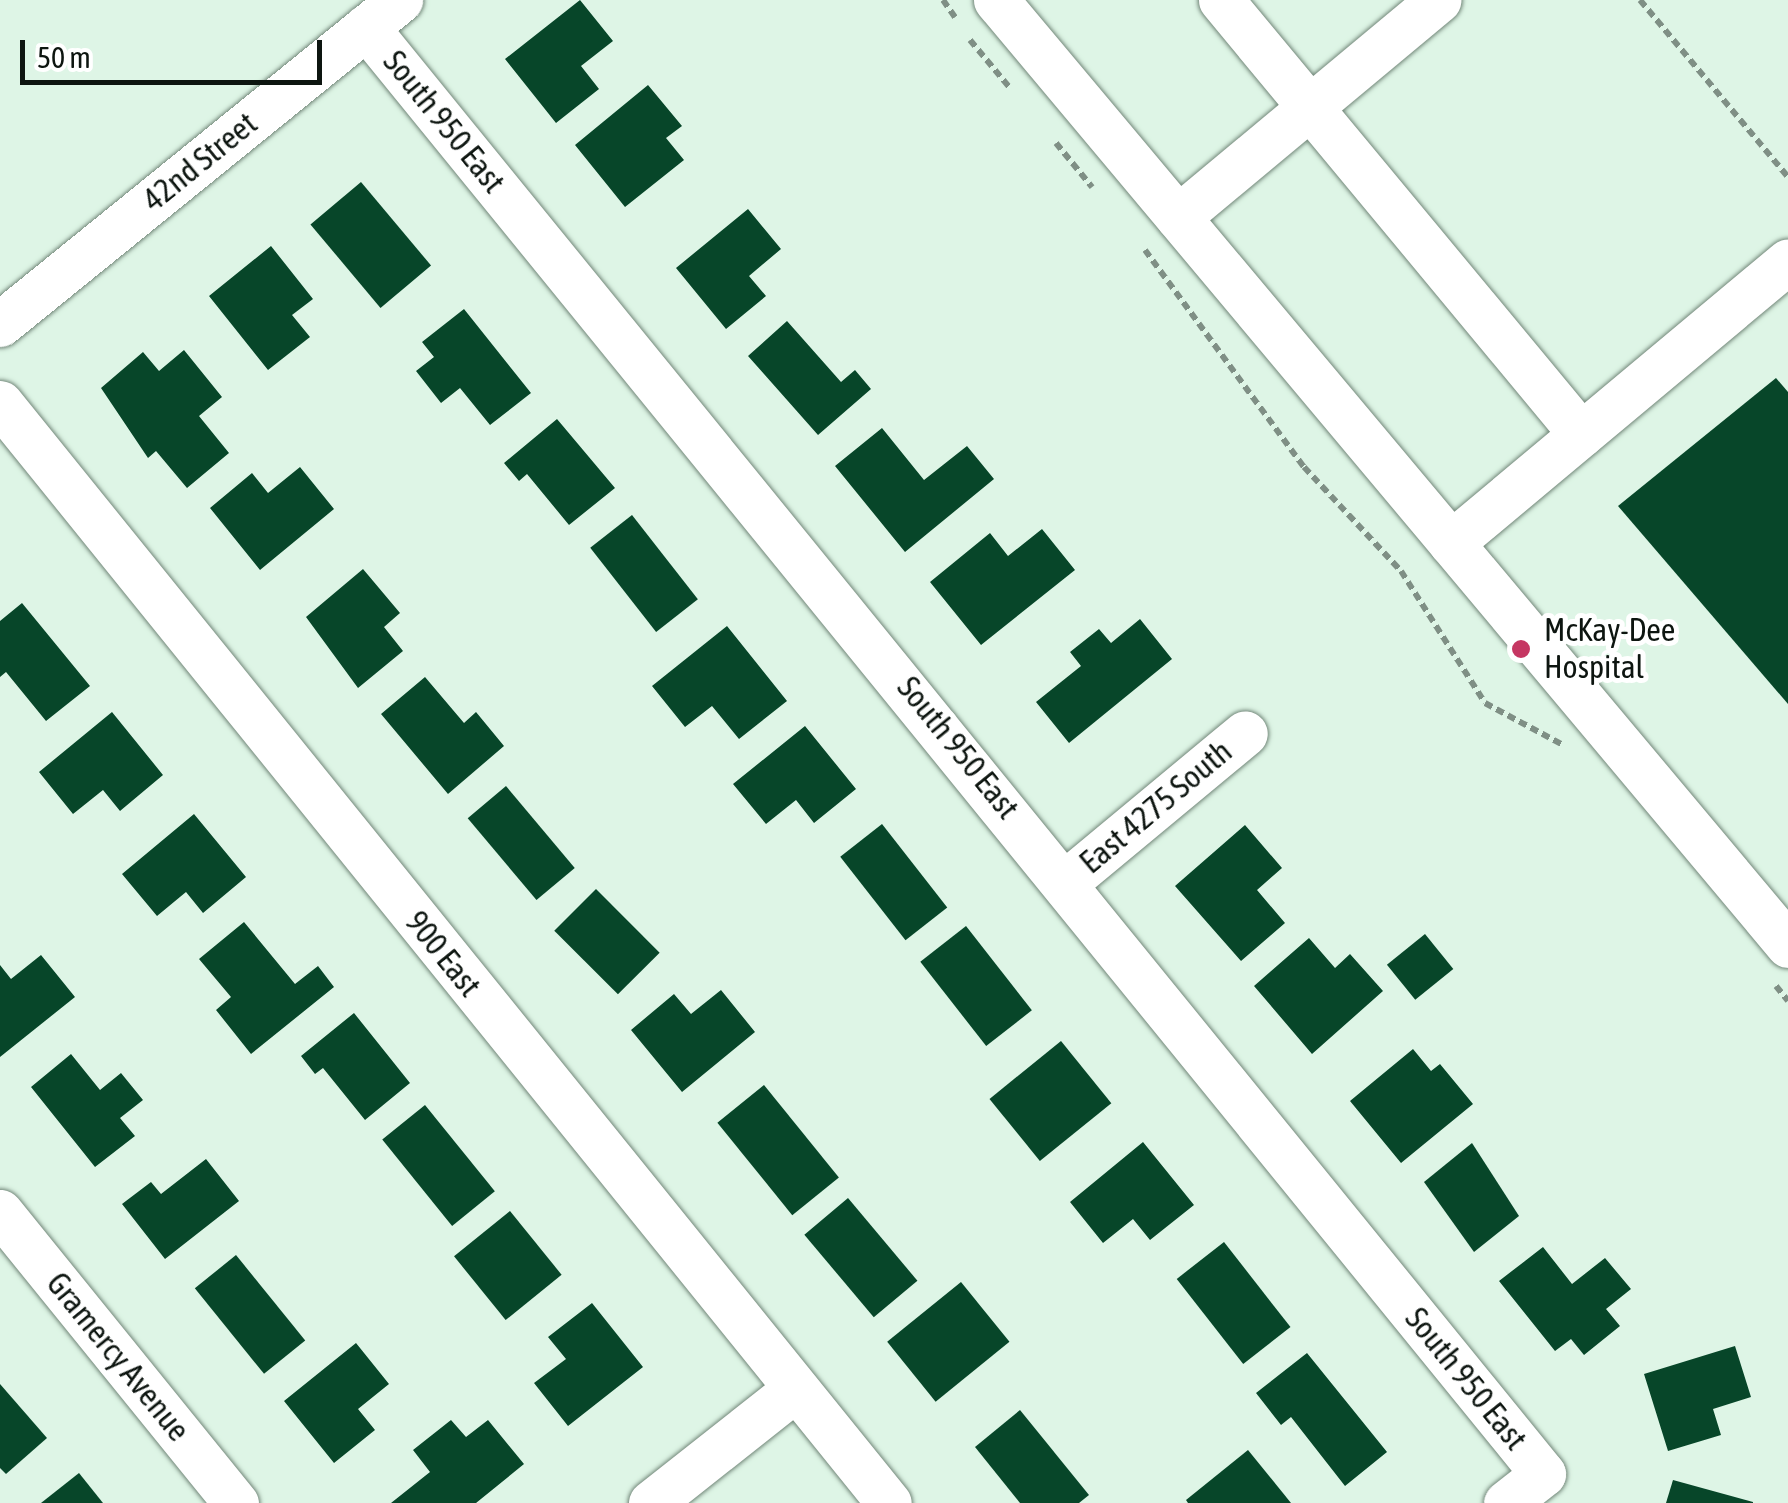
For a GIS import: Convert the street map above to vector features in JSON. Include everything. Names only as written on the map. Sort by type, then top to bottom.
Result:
[{"type":"street","points":[[996,0],[1451,543],[1776,958]]},
{"type":"street","points":[[1221,0],[1581,434]]},
{"type":"street","points":[[1178,217],[1438,0]]},
{"type":"street","name":"42nd Street","points":[[0,324],[383,14]]},
{"type":"street","name":"South 950 East","points":[[383,14],[1068,881],[1543,1474],[1506,1503]]},
{"type":"street","points":[[1451,543],[1788,262]]},
{"type":"street","name":"900 East","points":[[0,403],[794,1390],[890,1503]]},
{"type":"street","name":"East 4275 South","points":[[1068,881],[1245,733]]},
{"type":"street","name":"Gramercy Avenue","points":[[0,1212],[236,1503]]},
{"type":"street","points":[[651,1503],[794,1390]]},
{"type":"path","points":[[943,0],[989,70],[1024,100]]},
{"type":"path","points":[[1640,0],[1788,177]]},
{"type":"path","points":[[1046,126],[1102,198]]},
{"type":"path","points":[[1137,238],[1304,467],[1401,571],[1485,703],[1570,750]]},
{"type":"path","points":[[1776,958],[1788,1001]]},
{"type":"building","points":[[580,0],[613,41],[581,66],[599,89],[556,123],[505,59]]},
{"type":"building","points":[[648,85],[682,126],[666,138],[684,160],[625,207],[575,145]]},
{"type":"building","points":[[361,182],[431,265],[381,308],[310,224]]},
{"type":"building","points":[[748,209],[781,249],[749,276],[766,296],[726,329],[676,268]]},
{"type":"building","points":[[271,246],[313,299],[292,315],[310,337],[268,370],[209,296]]},
{"type":"building","points":[[464,309],[531,393],[490,425],[460,388],[441,403],[416,371],[434,357],[422,342]]},
{"type":"building","points":[[787,321],[841,382],[855,370],[871,389],[818,435],[748,356]]},
{"type":"building","points":[[184,350],[222,397],[199,416],[229,453],[187,488],[156,451],[148,458],[101,388],[143,352],[159,371]]},
{"type":"building","points":[[1776,378],[1788,392],[1788,704],[1618,506]]},
{"type":"building","points":[[557,419],[615,488],[569,525],[527,474],[519,481],[504,463]]},
{"type":"building","points":[[882,428],[924,480],[967,446],[994,479],[905,552],[835,466]]},
{"type":"building","points":[[300,467],[334,509],[260,570],[210,508],[252,473],[268,493]]},
{"type":"building","points":[[632,515],[698,599],[656,632],[590,548]]},
{"type":"building","points":[[1042,529],[1075,570],[981,645],[930,582],[990,533],[1008,556]]},
{"type":"building","points":[[363,569],[400,613],[384,627],[403,651],[358,688],[306,617]]},
{"type":"building","points":[[22,603],[90,686],[46,721],[6,672],[0,677],[0,621]]},
{"type":"building","points":[[1140,619],[1172,659],[1069,743],[1036,702],[1081,666],[1070,652],[1099,629],[1111,643]]},
{"type":"building","points":[[727,626],[787,701],[739,739],[712,706],[685,727],[652,686]]},
{"type":"building","points":[[425,677],[464,723],[476,712],[504,746],[448,794],[381,714]]},
{"type":"building","points":[[112,712],[163,775],[120,811],[103,790],[73,814],[39,772]]},
{"type":"building","points":[[805,726],[856,789],[814,823],[796,800],[766,824],[733,784]]},
{"type":"building","points":[[506,786],[575,868],[536,900],[468,818]]},
{"type":"building","points":[[194,814],[246,877],[203,913],[186,892],[157,916],[122,874]]},
{"type":"building","points":[[882,824],[947,908],[905,940],[840,857]]},
{"type":"building","points":[[1245,825],[1282,868],[1257,890],[1285,923],[1241,961],[1175,886]]},
{"type":"building","points":[[596,889],[660,953],[618,994],[554,931]]},
{"type":"building","points":[[244,922],[295,984],[318,966],[334,987],[251,1054],[216,1010],[231,997],[199,959]]},
{"type":"building","points":[[966,926],[1032,1010],[986,1046],[920,962]]},
{"type":"building","points":[[1425,934],[1453,969],[1415,1000],[1387,965]]},
{"type":"building","points":[[1309,938],[1335,968],[1350,954],[1383,991],[1312,1054],[1254,986]]},
{"type":"building","points":[[41,955],[75,997],[0,1057],[0,965],[11,979]]},
{"type":"building","points":[[721,990],[755,1032],[682,1092],[631,1030],[674,994],[691,1014]]},
{"type":"building","points":[[354,1013],[410,1083],[365,1120],[323,1068],[315,1074],[301,1056]]},
{"type":"building","points":[[1061,1041],[1111,1103],[1040,1161],[990,1099]]},
{"type":"building","points":[[1413,1049],[1431,1071],[1440,1064],[1473,1104],[1401,1163],[1350,1101]]},
{"type":"building","points":[[71,1054],[100,1090],[121,1073],[143,1100],[120,1118],[135,1136],[95,1167],[31,1087]]},
{"type":"building","points":[[764,1085],[839,1177],[792,1215],[717,1123]]},
{"type":"building","points":[[425,1105],[495,1191],[452,1226],[382,1140]]},
{"type":"building","points":[[1143,1142],[1194,1205],[1150,1240],[1133,1219],[1103,1243],[1070,1202]]},
{"type":"building","points":[[1472,1143],[1519,1216],[1474,1252],[1424,1182]]},
{"type":"building","points":[[206,1159],[239,1201],[165,1259],[122,1204],[151,1182],[161,1194]]},
{"type":"building","points":[[848,1198],[917,1281],[874,1317],[804,1235]]},
{"type":"building","points":[[510,1211],[562,1275],[506,1320],[454,1256]]},
{"type":"building","points":[[1224,1242],[1290,1327],[1243,1364],[1177,1279]]},
{"type":"building","points":[[1543,1247],[1572,1284],[1605,1258],[1631,1289],[1606,1309],[1620,1326],[1584,1355],[1571,1339],[1555,1351],[1499,1281]]},
{"type":"building","points":[[236,1255],[305,1340],[264,1374],[195,1288]]},
{"type":"building","points":[[961,1282],[1009,1342],[936,1402],[887,1342]]},
{"type":"building","points":[[592,1303],[643,1367],[568,1426],[534,1383],[566,1359],[548,1337]]},
{"type":"building","points":[[356,1343],[389,1384],[358,1409],[375,1430],[334,1463],[284,1401]]},
{"type":"building","points":[[1735,1346],[1751,1397],[1713,1409],[1721,1435],[1668,1451],[1644,1374]]},
{"type":"building","points":[[1307,1353],[1387,1452],[1345,1486],[1291,1417],[1281,1425],[1256,1393]]},
{"type":"building","points":[[0,1384],[47,1438],[6,1474],[0,1468]]},
{"type":"building","points":[[1020,1410],[1089,1495],[1079,1503],[1020,1503],[975,1447]]},
{"type":"building","points":[[451,1420],[466,1437],[488,1420],[524,1464],[476,1503],[391,1503],[430,1472],[413,1450]]},
{"type":"building","points":[[1248,1450],[1291,1503],[1188,1503],[1186,1500]]},
{"type":"building","points":[[79,1473],[103,1503],[41,1503]]},
{"type":"building","points":[[1673,1480],[1753,1502],[1753,1503],[1666,1503]]},
{"type":"place","name":"McKay-Dee Hospital","points":[[1521,649]]}]
